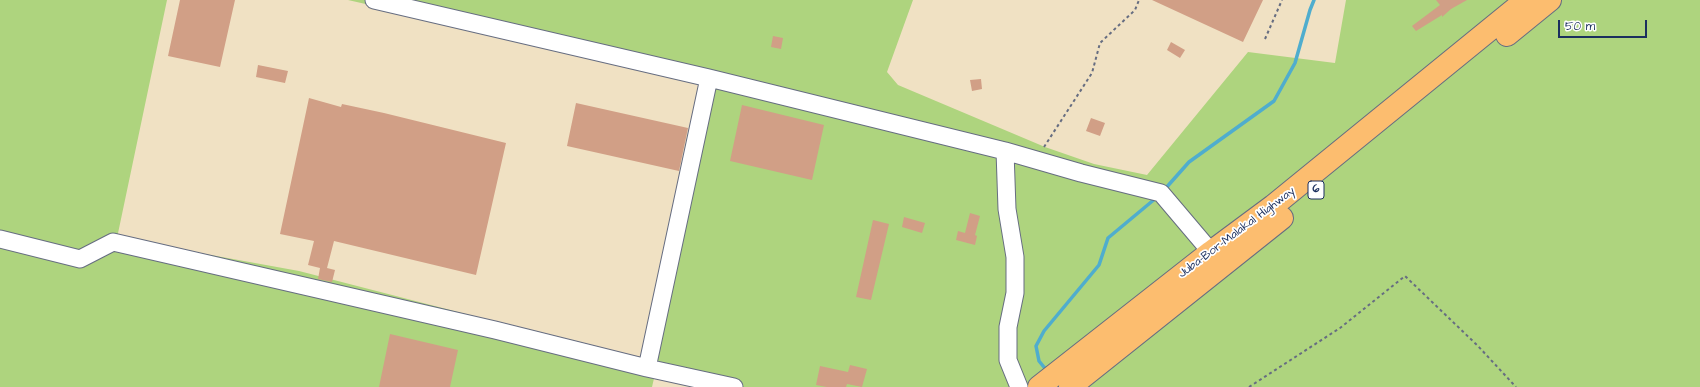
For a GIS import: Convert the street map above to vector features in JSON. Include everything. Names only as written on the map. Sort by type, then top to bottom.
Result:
[{"type":"highway","name":"Juba-Bor-Malakal Highway","points":[[1072,377],[1211,252],[1273,206],[1526,0]]},
{"type":"highway","name":"Juba-Bor-Malakal Highway","points":[[1039,387],[1072,377],[1132,339],[1550,0]]},
{"type":"street","points":[[374,0],[709,78],[1005,151],[1081,173],[1161,193],[1211,252]]},
{"type":"street","points":[[647,368],[709,78]]},
{"type":"street","points":[[1005,151],[1008,209],[1015,257],[1015,293],[1008,327],[1008,360],[1018,387]]},
{"type":"street","points":[[0,239],[80,259],[113,242],[495,330],[647,368],[734,387]]},
{"type":"path","points":[[1038,147],[1045,147],[1092,73],[1100,43],[1135,10],[1138,0]]},
{"type":"path","points":[[1265,39],[1282,0]]},
{"type":"path","points":[[1249,387],[1340,328],[1405,276],[1478,346],[1516,387]]},
{"type":"green space","points":[[0,0],[167,0],[117,238],[299,271],[644,360],[706,82],[348,0],[913,0],[887,72],[898,85],[1045,147],[1094,164],[1147,175],[1248,52],[1335,63],[1346,0],[1700,0],[1700,387],[710,387],[655,374],[652,387],[0,387]]},
{"type":"building","points":[[180,0],[235,0],[220,67],[168,56]]},
{"type":"building","points":[[1152,0],[1263,0],[1243,42]]},
{"type":"building","points":[[1436,0],[1467,0],[1451,9],[1442,17],[1442,15],[1416,31],[1412,26],[1440,5]]},
{"type":"building","points":[[773,36],[783,38],[781,49],[771,47]]},
{"type":"building","points":[[1171,42],[1185,50],[1180,58],[1167,50]]},
{"type":"building","points":[[258,65],[288,71],[285,83],[256,77]]},
{"type":"building","points":[[981,79],[982,89],[972,91],[970,80]]},
{"type":"building","points":[[309,98],[341,107],[342,104],[384,113],[506,143],[476,275],[334,241],[327,268],[335,270],[332,282],[318,279],[320,268],[308,265],[314,241],[280,234]]},
{"type":"building","points":[[576,103],[688,128],[679,171],[567,146]]},
{"type":"building","points":[[742,105],[824,125],[812,180],[730,161]]},
{"type":"building","points":[[1091,118],[1105,123],[1100,136],[1086,131]]},
{"type":"building","points":[[970,213],[980,216],[975,235],[977,236],[975,245],[956,240],[958,231],[965,233]]},
{"type":"building","points":[[904,217],[925,223],[922,233],[902,227]]},
{"type":"building","points":[[873,220],[889,224],[871,300],[856,297]]},
{"type":"building","points":[[390,334],[458,350],[450,387],[379,387]]},
{"type":"building","points":[[850,365],[867,369],[862,387],[847,384],[846,387],[827,387],[816,385],[820,366],[848,372]]},
{"type":"waterway","points":[[1165,189],[1189,162],[1274,101],[1295,63],[1314,0]]},
{"type":"waterway","points":[[1048,372],[1039,361],[1036,346],[1044,331],[1099,265],[1108,238],[1156,198]]}]
